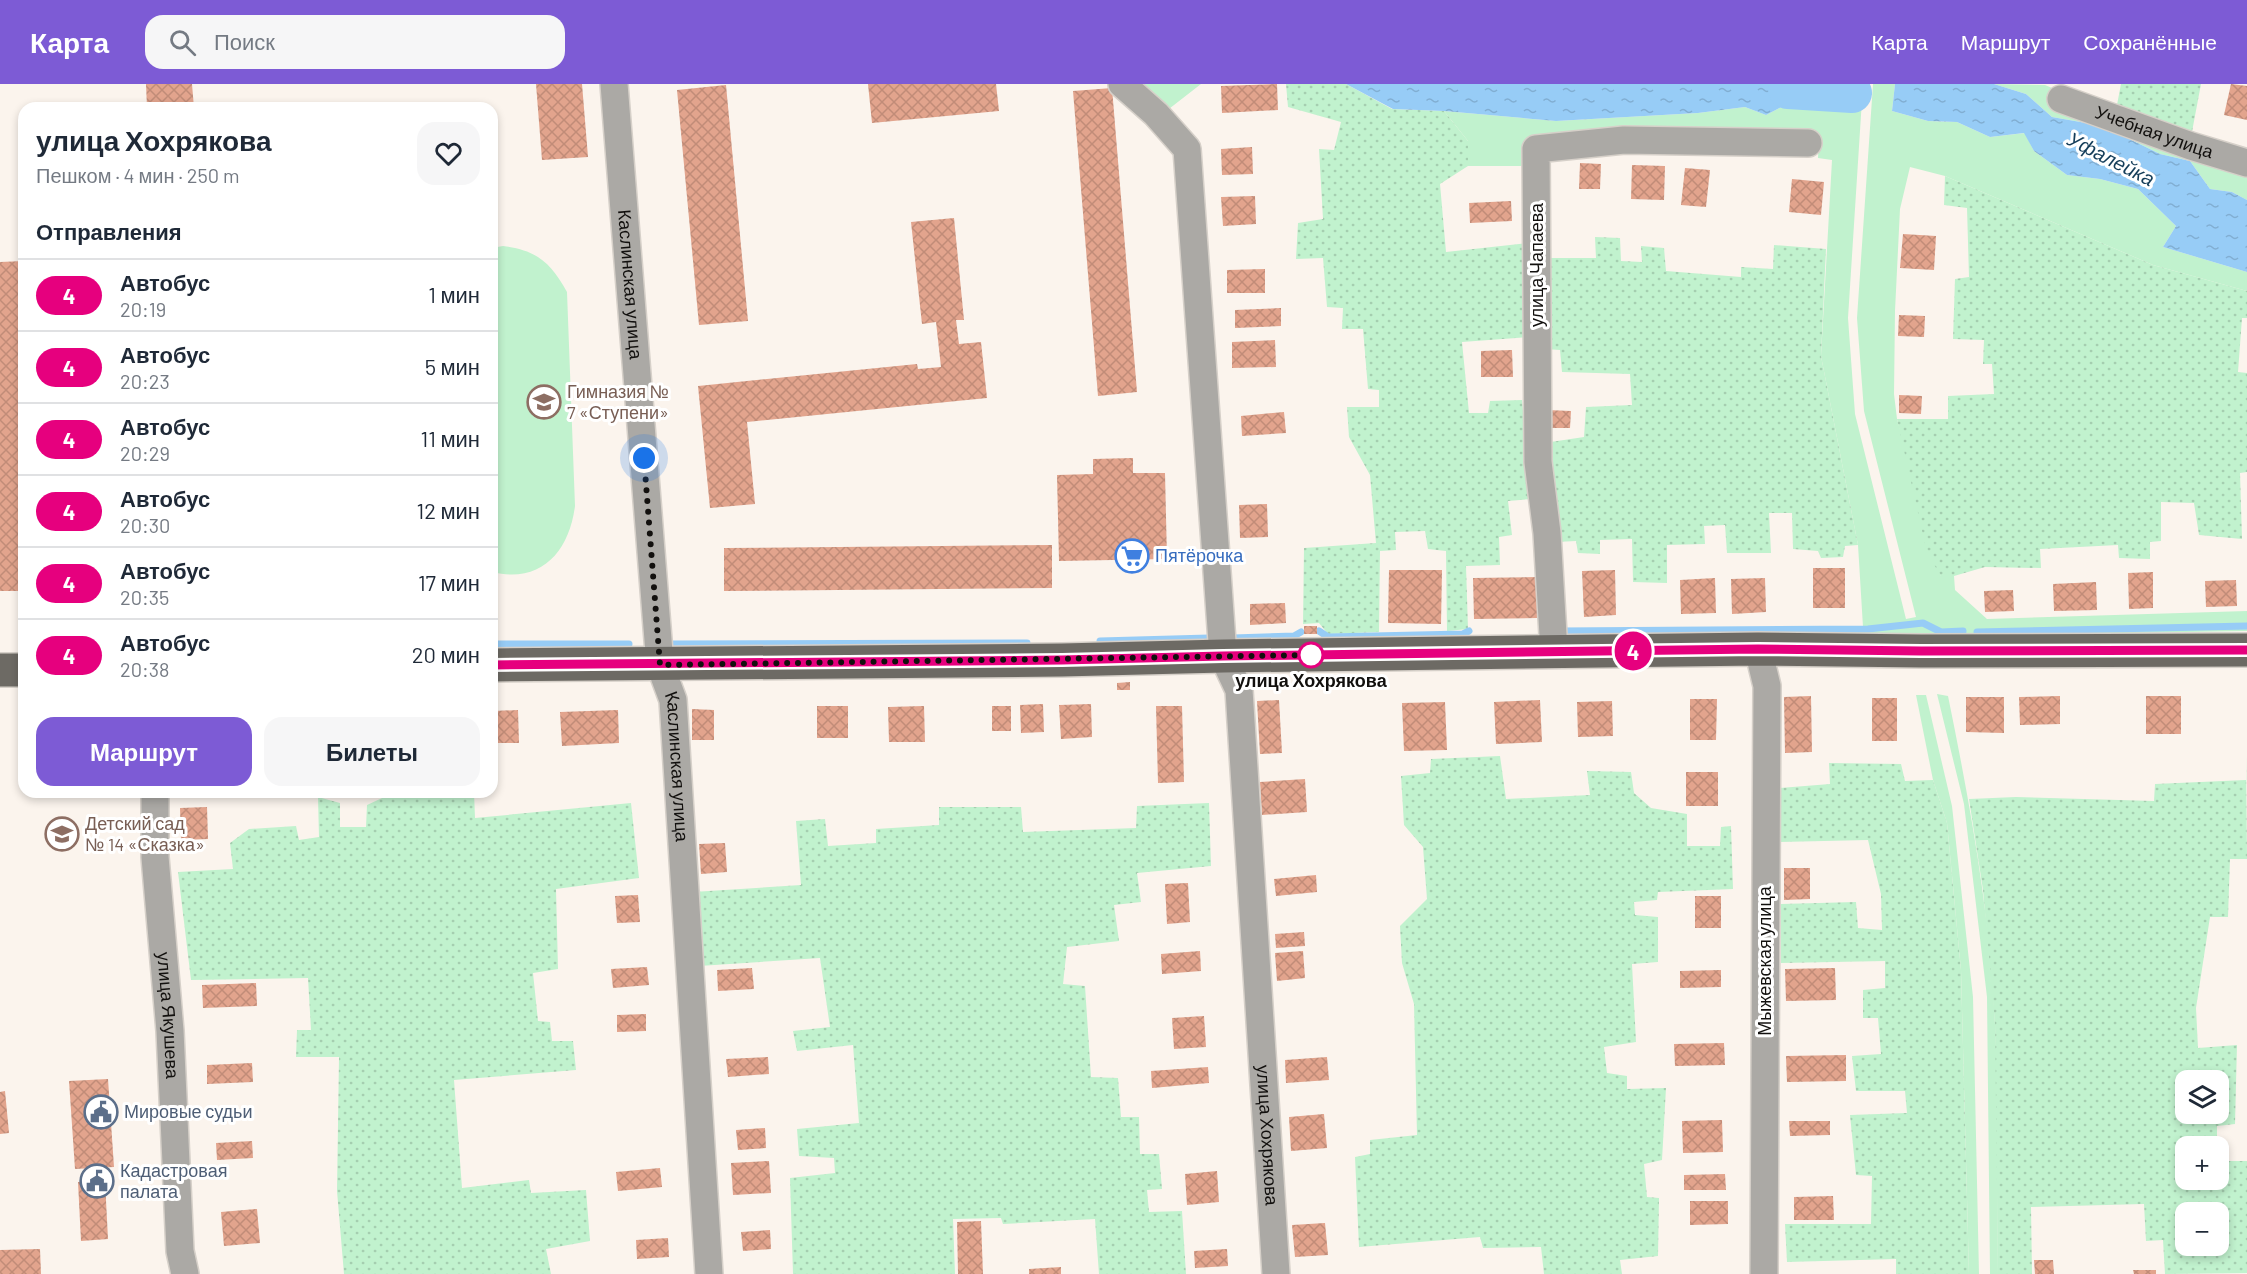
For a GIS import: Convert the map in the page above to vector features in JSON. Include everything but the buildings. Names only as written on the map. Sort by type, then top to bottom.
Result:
[{"type":"main road","points":[[498,665],[1062,660],[1758,649],[2247,650]]},
{"type":"main road","points":[[0,670],[18,670]]},
{"type":"street","name":"Каслинская улица","points":[[614,84],[660,665],[673,700],[709,1274]]},
{"type":"street","name":"улица Хохрякова","points":[[1122,84],[1156,114],[1187,149],[1223,656],[1239,690],[1276,1274]]},
{"type":"street","name":"Учебная улица","points":[[2061,99],[2191,146],[2247,163]]},
{"type":"street","name":"улица Чапаева","points":[[1554,652],[1547,533],[1538,462],[1536,149],[1624,140],[1808,143]]},
{"type":"street","name":"Мыжевская улица","points":[[1758,649],[1767,686],[1764,1274]]},
{"type":"street","name":"улица Якушева","points":[[155,798],[155,857],[170,1031],[180,1251],[185,1274]]},
{"type":"green space","points":[[1135,84],[1201,84],[1165,112]]},
{"type":"green space","points":[[1286,84],[1346,84],[1392,109],[1444,111],[1468,141],[1468,166],[1440,184],[1446,252],[1529,243],[1529,337],[1462,342],[1469,413],[1488,413],[1490,401],[1522,400],[1531,499],[1508,501],[1512,535],[1499,537],[1500,565],[1466,566],[1468,629],[1447,631],[1446,551],[1428,549],[1425,531],[1395,532],[1396,550],[1380,551],[1379,632],[1328,634],[1319,623],[1303,624],[1304,548],[1376,543],[1370,475],[1349,437],[1347,407],[1379,407],[1379,390],[1368,389],[1363,329],[1342,329],[1343,308],[1327,307],[1323,258],[1296,259],[1298,223],[1323,219],[1319,149],[1334,150],[1341,122],[1288,107]]},
{"type":"green space","points":[[1845,84],[1863,84],[1848,318],[1855,414],[1906,619],[1916,617],[1864,411],[1857,318],[1873,84],[1895,84],[1892,111],[1928,121],[1957,122],[1990,137],[2025,133],[2034,151],[2067,175],[2100,179],[2138,189],[2176,226],[2163,247],[2247,272],[2247,291],[2153,265],[1945,176],[1910,167],[1900,209],[1894,394],[1897,419],[1941,576],[1954,576],[1955,590],[1987,619],[2247,611],[2247,631],[1929,636],[1812,634],[1813,628],[1863,627],[1858,545],[1821,356],[1832,160],[1818,158],[1819,135],[1626,131],[1527,166],[1468,166],[1468,141],[1444,111],[1556,121],[1698,113],[1745,107],[1766,115],[1791,102],[1842,104]]},
{"type":"green space","points":[[1994,84],[2045,85],[2247,171],[2247,200],[2232,192],[2210,189],[2190,161],[2160,154],[2103,126],[2052,117],[2026,94]]},
{"type":"green space","points":[[2121,84],[2201,84],[2191,137],[2116,110]]},
{"type":"green space","points":[[1945,176],[2153,265],[2247,291],[2247,318],[2242,318],[2238,372],[2247,373],[2247,472],[2240,473],[2242,539],[2199,535],[2194,503],[2161,502],[2161,541],[2150,542],[2150,559],[2119,558],[2118,545],[2040,549],[2041,568],[1985,567],[1954,576],[1941,576],[1927,553],[1897,419],[1948,419],[1948,396],[1994,394],[1992,364],[1983,364],[1984,340],[1953,339],[1955,279],[1969,277],[1967,208],[1944,205]]},
{"type":"green space","points":[[1595,237],[1620,238],[1621,261],[1642,262],[1641,246],[1664,248],[1666,271],[1741,277],[1741,267],[1773,269],[1774,245],[1826,249],[1821,356],[1858,545],[1845,546],[1843,557],[1821,558],[1818,551],[1793,549],[1792,513],[1769,513],[1771,553],[1727,553],[1725,525],[1704,526],[1705,544],[1667,545],[1667,583],[1633,582],[1632,539],[1600,540],[1600,554],[1578,553],[1576,541],[1556,542],[1544,443],[1584,437],[1586,407],[1632,405],[1630,374],[1562,372],[1560,350],[1545,349],[1547,258],[1596,258]]},
{"type":"green space","points":[[498,247],[515,248],[542,260],[555,273],[567,292],[575,506],[572,523],[566,537],[550,561],[538,569],[509,574],[498,573]]},
{"type":"green space","points":[[1937,694],[1948,696],[1971,818],[1989,941],[1996,1055],[1998,1274],[1990,1274],[1987,997],[1964,804]]},
{"type":"green space","points":[[1916,695],[1926,695],[1952,806],[1973,997],[1979,1274],[1969,1274],[1961,970],[1947,823],[1933,780]]},
{"type":"green space","points":[[2246,755],[2247,859],[2230,859],[2228,917],[2210,917],[2196,1008],[2198,1048],[2237,1045],[2235,1124],[2217,1126],[2217,1136],[2175,1136],[2175,1190],[2229,1190],[2229,1161],[2247,1161],[2247,1273],[2165,1274],[2163,1240],[2146,1241],[2144,1204],[2031,1207],[2032,1274],[1998,1274],[1995,1023],[1983,890],[1969,799],[2016,797],[2154,801],[2155,784],[2246,780]]},
{"type":"green space","points":[[1500,756],[1506,799],[1590,795],[1587,771],[1631,772],[1634,793],[1651,808],[1687,814],[1687,846],[1720,846],[1721,827],[1731,826],[1733,889],[1658,892],[1657,900],[1634,902],[1635,915],[1658,917],[1658,962],[1632,964],[1636,1042],[1604,1047],[1607,1073],[1627,1076],[1627,1089],[1666,1088],[1662,1160],[1644,1164],[1647,1197],[1659,1198],[1658,1256],[1620,1260],[1622,1274],[1544,1274],[1541,1247],[1483,1248],[1480,1237],[1359,1247],[1355,1157],[1370,1154],[1370,1140],[1417,1135],[1414,1004],[1402,963],[1400,926],[1427,899],[1423,847],[1404,825],[1401,776],[1430,773],[1431,759]]},
{"type":"green space","points":[[1829,763],[1901,764],[1905,781],[1933,780],[1947,823],[1961,970],[1969,1274],[1896,1274],[1896,1259],[1787,1262],[1785,1224],[1871,1224],[1872,1176],[1856,1175],[1850,1115],[1907,1113],[1905,1091],[1856,1091],[1852,1056],[1881,1054],[1878,1018],[1863,1018],[1863,990],[1885,988],[1885,961],[1781,963],[1781,904],[1856,902],[1858,928],[1882,930],[1881,894],[1868,840],[1780,842],[1780,788],[1830,784]]},
{"type":"green space","points":[[318,798],[340,803],[340,827],[366,827],[367,805],[382,798],[474,798],[475,818],[631,803],[639,878],[556,889],[558,969],[533,973],[538,1021],[550,1022],[552,1041],[573,1041],[576,1070],[454,1080],[462,1188],[529,1180],[531,1193],[586,1190],[590,1241],[546,1249],[551,1274],[344,1274],[337,1191],[339,1057],[296,1057],[297,1030],[311,1030],[308,978],[191,980],[178,872],[233,869],[230,843],[249,829],[296,826],[299,840],[319,837]]},
{"type":"green space","points":[[1209,803],[1211,866],[1137,873],[1141,902],[1114,905],[1119,941],[1067,947],[1063,984],[1085,986],[1091,1077],[1118,1078],[1121,1117],[1139,1117],[1140,1154],[1159,1154],[1162,1189],[1147,1190],[1149,1212],[1182,1211],[1186,1274],[1099,1274],[1095,1219],[1003,1224],[1001,1218],[953,1219],[955,1274],[793,1274],[790,1178],[835,1173],[834,1158],[799,1156],[797,1129],[859,1123],[853,1045],[797,1051],[793,1031],[830,1027],[820,958],[699,966],[693,892],[801,885],[796,821],[825,819],[828,846],[876,843],[876,829],[939,825],[939,807],[1021,807],[1023,832],[1136,828],[1137,806]]},
{"type":"water","points":[[1346,84],[1845,84],[1842,104],[1791,102],[1766,115],[1745,107],[1698,113],[1556,121],[1393,109]]},
{"type":"water","name":"Уфалейка","points":[[1895,84],[1994,84],[2026,94],[2052,117],[2103,126],[2160,154],[2190,161],[2210,189],[2232,192],[2247,200],[2247,272],[2163,247],[2176,226],[2138,189],[2100,179],[2067,175],[2034,151],[2024,133],[1990,137],[1957,122],[1928,121],[1892,111]]},
{"type":"waterway","name":"Уфалейка","points":[[1788,89],[1852,93]]},
{"type":"waterway","points":[[1559,631],[1868,629],[1923,623],[1941,632],[1963,631]]},
{"type":"waterway","points":[[1977,632],[2247,626]]},
{"type":"waterway","points":[[1319,631],[1328,637],[1463,634],[1469,631]]},
{"type":"waterway","points":[[1233,638],[1294,636],[1301,632]]},
{"type":"waterway","points":[[1100,641],[1209,638]]},
{"type":"waterway","points":[[673,644],[1027,643]]},
{"type":"waterway","points":[[498,644],[629,644]]},
{"type":"bus line","name":"4","points":[[498,665],[1062,660],[1758,649],[2247,650]]},
{"type":"place","name":"Гимназия № 7 «Ступени»","points":[[544,402]]},
{"type":"place","name":"Пятёрочка","points":[[1132,556]]},
{"type":"place","name":"улица Хохрякова","points":[[1311,655]]},
{"type":"place","name":"Детский сад № 14 «Сказка»","points":[[62,834]]},
{"type":"place","name":"Мировые судьи","points":[[101,1112]]},
{"type":"place","name":"Кадастровая палата","points":[[97,1181]]},
{"type":"route","points":[[644,458],[660,665],[1311,655]]}]
